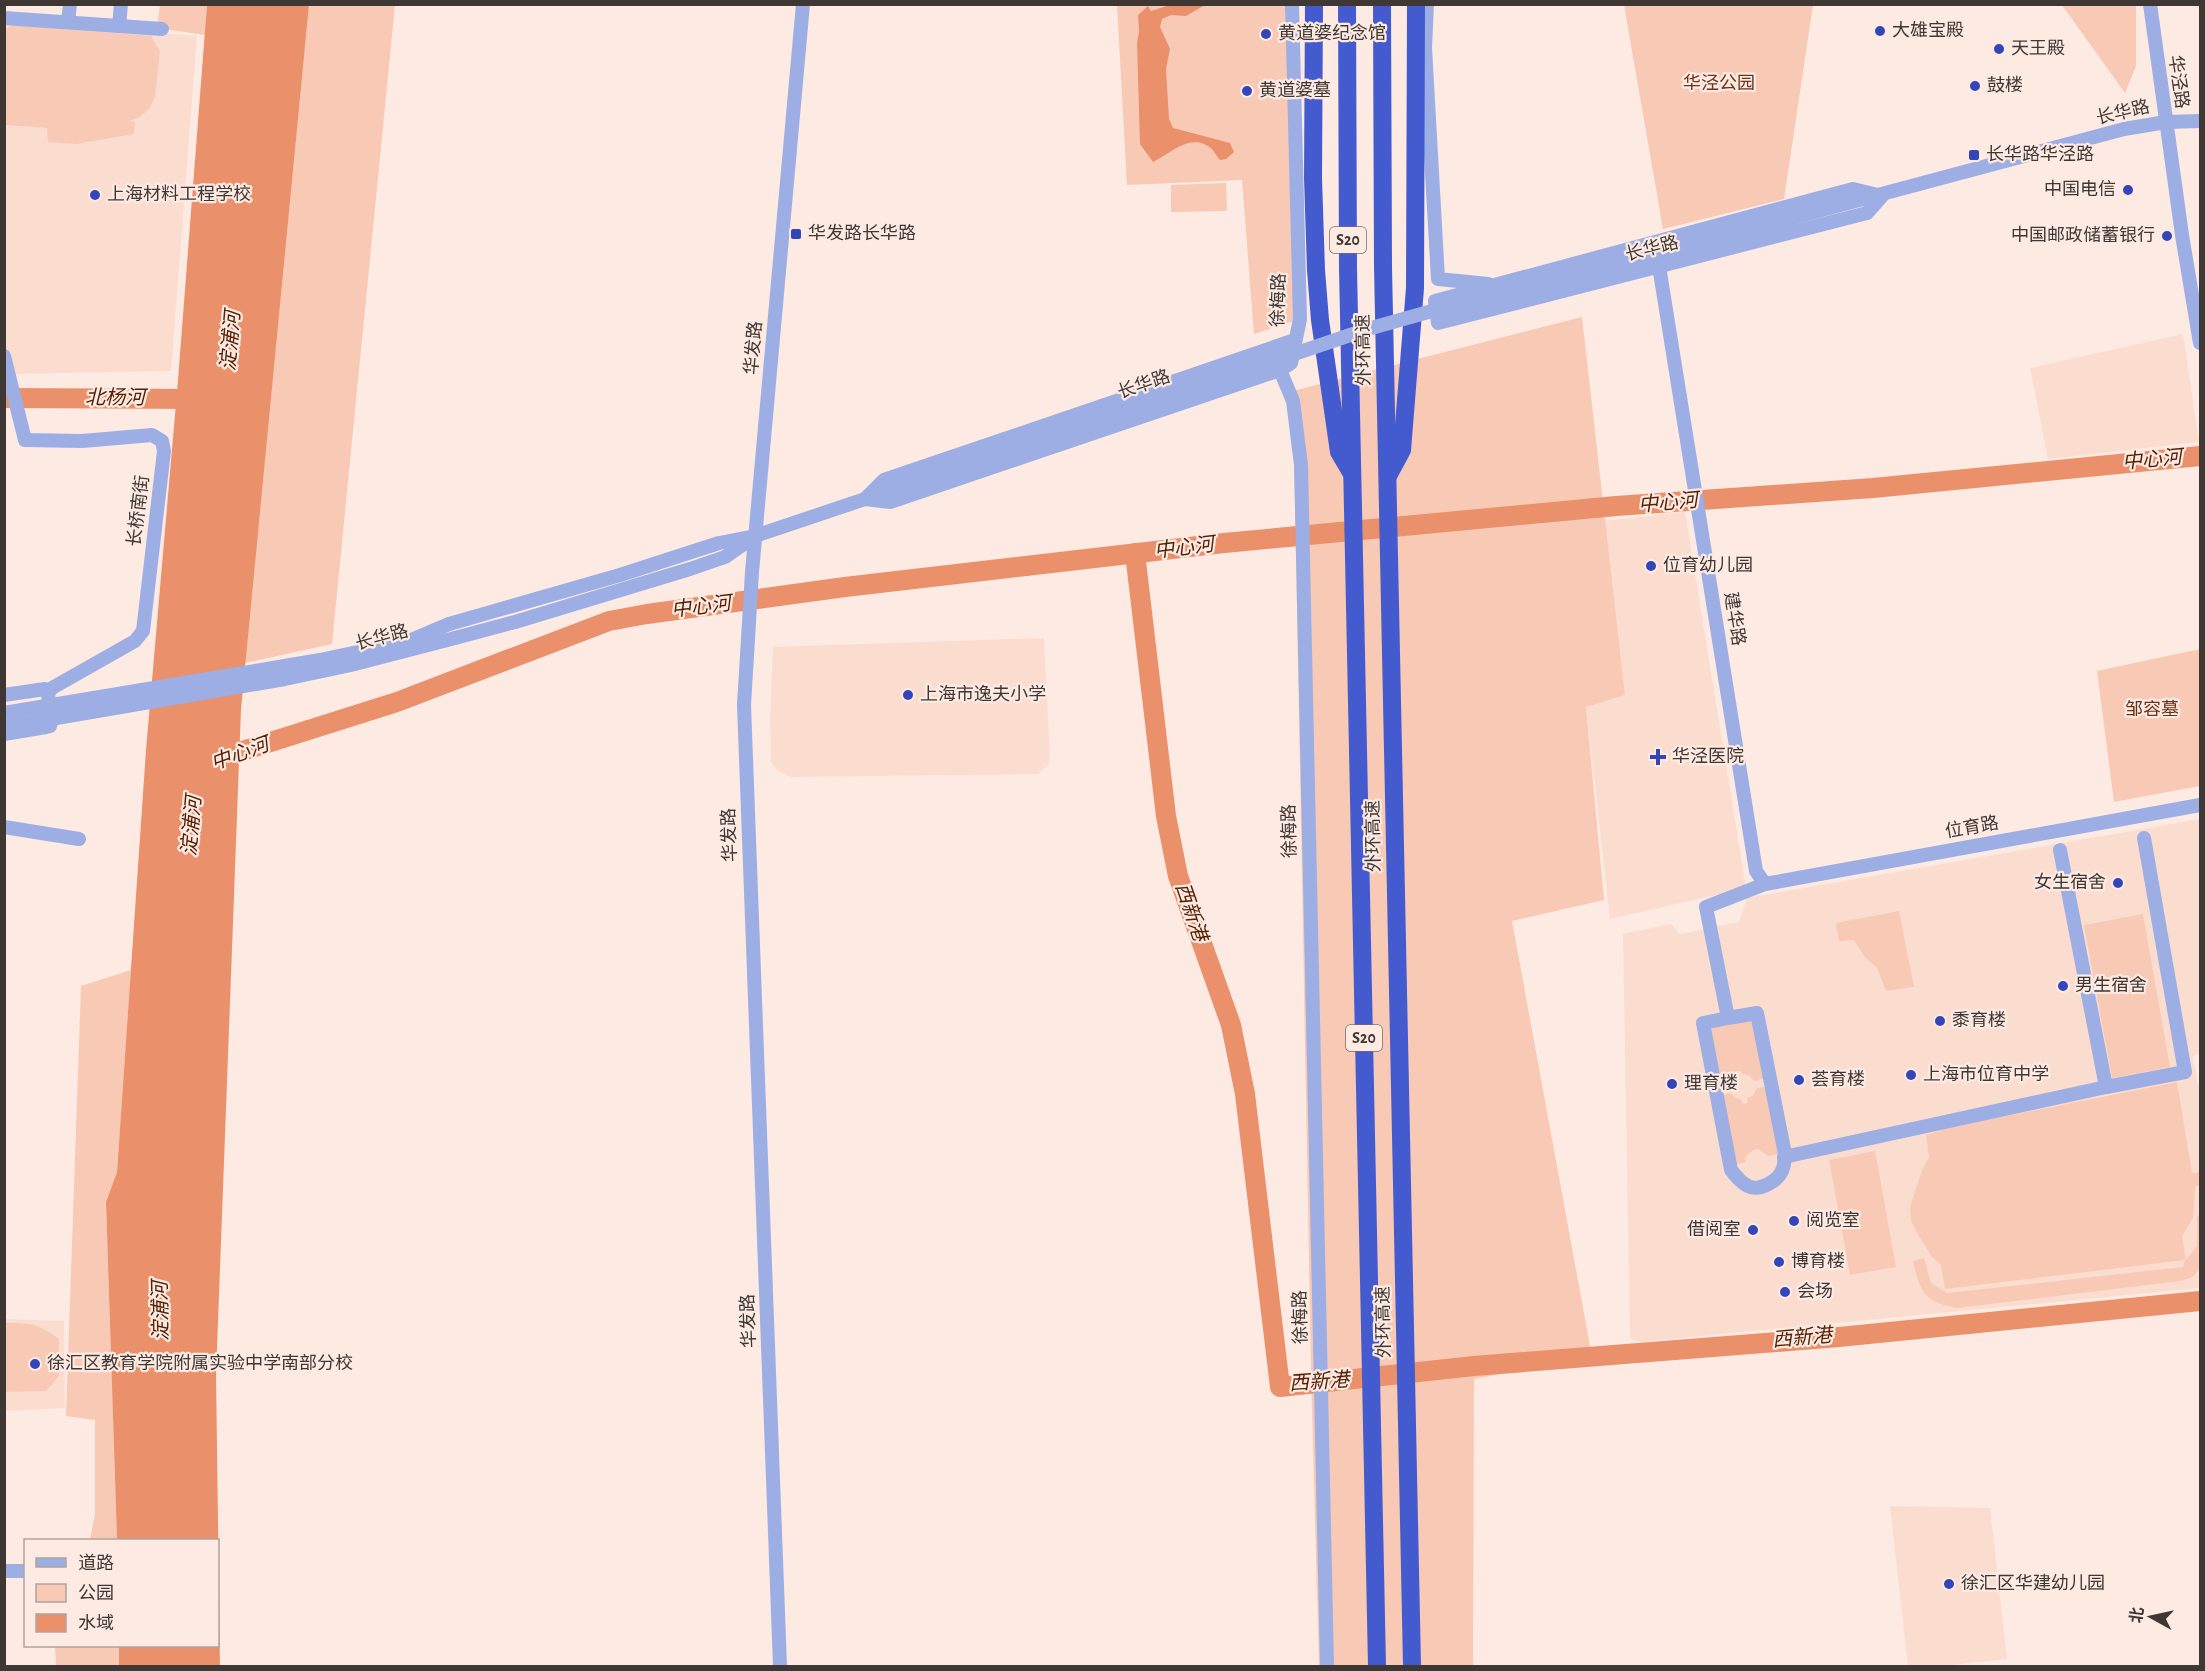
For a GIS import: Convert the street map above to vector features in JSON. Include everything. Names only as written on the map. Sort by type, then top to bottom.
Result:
[{"type":"highway","points":[[1314,4],[1313,178],[1317,296],[1339,452],[1352,475]]},
{"type":"highway","name":"外环高速","points":[[1347,4],[1352,475],[1377,1666]]},
{"type":"highway","name":"外环高速","points":[[1382,4],[1382,178],[1412,1666]]},
{"type":"highway","points":[[1388,476],[1402,450],[1415,288],[1416,4]]},
{"type":"street","points":[[68,22],[70,4]]},
{"type":"street","points":[[119,26],[121,4]]},
{"type":"street","name":"华发路","points":[[780,1666],[745,745],[747,629],[803,4]]},
{"type":"street","name":"徐梅路","points":[[1292,4],[1300,319],[1291,363],[1280,370],[1293,401],[1301,465],[1327,1666]]},
{"type":"street","points":[[1427,4],[1425,48],[1438,279],[1496,284]]},
{"type":"street","name":"华泾路","points":[[2150,4],[2200,343]]},
{"type":"street","points":[[14,14],[68,22],[162,29]]},
{"type":"street","name":"长华路","points":[[4,704],[124,687],[280,660],[449,624],[620,575],[718,543],[755,536],[1368,329],[1882,196],[2124,129],[2166,122],[2200,121]]},
{"type":"street","name":"长华路","points":[[1852,189],[1882,196],[1867,213],[1437,323],[1436,301],[1852,189]]},
{"type":"street","name":"建华路","points":[[1659,266],[1756,871],[1765,884]]},
{"type":"street","name":"长华路","points":[[865,499],[884,480],[1295,340]]},
{"type":"street","name":"长桥南街","points":[[4,356],[25,440],[82,441],[152,435],[162,441],[164,451],[143,631],[135,641],[52,688],[48,693]]},
{"type":"street","name":"长华路","points":[[865,499],[890,502],[1280,370]]},
{"type":"street","name":"长华路","points":[[4,727],[285,679],[351,665],[455,638],[690,569],[725,556],[755,536]]},
{"type":"street","name":"长华路","points":[[4,712],[320,660],[409,641],[449,624]]},
{"type":"street","points":[[4,695],[45,689],[48,693],[51,722],[50,726],[4,734]]},
{"type":"street","name":"位育路","points":[[1728,1018],[1706,907],[1765,884],[2200,805]]},
{"type":"street","points":[[4,827],[78,839]]},
{"type":"street","points":[[1784,1157],[2185,1072],[2144,838]]},
{"type":"street","points":[[2060,850],[2106,1087]]},
{"type":"street","points":[[1757,1012],[1784,1157],[1783,1170],[1776,1178],[1758,1188],[1749,1187],[1731,1170],[1703,1023],[1728,1018],[1757,1012]]},
{"type":"street","points":[[4,1571],[24,1571]]},
{"type":"shaded area","name":"上海材料工程学校","points":[[4,20],[197,36],[171,371],[10,374],[4,353]]},
{"type":"shaded area","points":[[2183,334],[2199,442],[2048,459],[2030,368]]},
{"type":"shaded area","name":"华泾医院","points":[[1685,512],[1746,888],[1610,919],[1586,707],[1625,695],[1604,521]]},
{"type":"shaded area","name":"上海市逸夫小学","points":[[1044,638],[1050,758],[1048,765],[1038,774],[791,777],[777,770],[771,762],[773,647]]},
{"type":"shaded area","name":"上海市位育中学","points":[[2200,819],[2200,1054],[2193,1056],[2200,1095],[2200,1288],[1638,1342],[1630,1338],[1623,934],[1671,924],[1680,934],[1739,922],[1747,898]]},
{"type":"shaded area","name":"徐汇区教育学院附属实验中学南部分校","points":[[4,1319],[64,1321],[65,1408],[5,1411]]},
{"type":"shaded area","name":"徐汇区华建幼儿园","points":[[1890,1506],[1990,1508],[2007,1659],[1942,1666],[1908,1666]]},
{"type":"green space","points":[[160,5],[207,5],[205,35],[157,28]]},
{"type":"green space","points":[[309,5],[395,5],[332,644],[245,663]]},
{"type":"green space","points":[[1117,5],[1292,5],[1300,319],[1254,334],[1242,180],[1127,185]]},
{"type":"green space","name":"华泾公园","points":[[1624,5],[1813,5],[1784,199],[1663,229]]},
{"type":"green space","points":[[2062,5],[2136,5],[2136,66],[2125,93]]},
{"type":"green space","points":[[13,25],[151,36],[160,51],[155,97],[149,109],[138,118],[128,121],[135,122],[134,134],[76,144],[48,142],[47,128],[5,125],[5,29]]},
{"type":"green space","points":[[1226,183],[1227,211],[1171,212],[1171,185]]},
{"type":"green space","points":[[1582,317],[1625,695],[1586,707],[1604,900],[1512,921],[1592,1357],[1474,1379],[1473,1666],[1319,1666],[1311,1370],[1293,391]]},
{"type":"green space","name":"邹容墓","points":[[2200,649],[2200,786],[2114,802],[2097,671]]},
{"type":"green space","points":[[1899,911],[1914,987],[1886,991],[1877,968],[1864,956],[1854,940],[1839,941],[1836,923]]},
{"type":"green space","points":[[2143,914],[2170,1067],[2112,1078],[2084,925]]},
{"type":"green space","points":[[131,970],[117,1172],[106,1202],[117,1539],[90,1539],[95,1514],[95,1420],[66,1416],[81,986]]},
{"type":"green space","points":[[1751,1020],[1764,1079],[1754,1081],[1749,1075],[1736,1071],[1737,1076],[1732,1079],[1730,1086],[1720,1088],[1710,1028]]},
{"type":"green space","points":[[2177,1082],[2192,1173],[2199,1173],[2200,1185],[2195,1187],[2193,1218],[2182,1236],[2186,1260],[2197,1246],[2197,1216],[2200,1216],[2200,1268],[2193,1277],[2180,1281],[1957,1308],[1930,1299],[1925,1294],[1918,1281],[1913,1261],[1924,1258],[1931,1283],[1947,1293],[2183,1267],[2185,1260],[1945,1289],[1941,1265],[1932,1257],[1920,1238],[1911,1221],[1910,1207],[1922,1170],[1929,1157],[1926,1135],[1947,1128]]},
{"type":"green space","points":[[1757,1088],[1766,1088],[1778,1154],[1768,1156],[1758,1149],[1753,1150],[1745,1157],[1746,1162],[1733,1165],[1721,1095],[1731,1093],[1742,1100],[1743,1104],[1748,1103],[1747,1098],[1753,1096]]},
{"type":"green space","points":[[1875,1151],[1896,1267],[1850,1275],[1829,1160]]},
{"type":"green space","name":"徐汇区教育学院附属实验中学南部分校","points":[[4,1323],[33,1325],[59,1339],[59,1376],[46,1391],[5,1392]]},
{"type":"green space","points":[[55,1647],[119,1647],[119,1666],[56,1666]]},
{"type":"water","name":"淀浦河","points":[[207,5],[309,5],[241,709],[216,1375],[218,1539],[117,1539],[106,1202],[117,1172],[146,750]]},
{"type":"water","points":[[1170,5],[1205,5],[1186,16],[1171,15],[1162,19],[1160,27],[1170,49],[1166,69],[1169,119],[1173,128],[1230,143],[1234,152],[1226,159],[1220,160],[1211,148],[1196,142],[1181,146],[1153,162],[1140,144],[1138,15],[1148,6],[1151,11]]},
{"type":"water","points":[[219,1593],[220,1666],[119,1666],[119,1647],[219,1647]]},
{"type":"waterway","name":"北杨河","points":[[4,398],[203,399]]},
{"type":"waterway","name":"中心河","points":[[215,762],[239,752],[397,702],[609,621],[647,614],[845,587],[1224,543],[1616,506],[1873,488],[2200,456]]},
{"type":"waterway","name":"西新港","points":[[1135,553],[1166,816],[1178,876],[1231,1025],[1245,1094],[1280,1387],[1474,1366],[1839,1337],[2200,1301]]},
{"type":"place","name":"大雄宝殿","points":[[1880,31]]},
{"type":"place","name":"黄道婆纪念馆","points":[[1266,34]]},
{"type":"place","name":"天王殿","points":[[1999,49]]},
{"type":"place","name":"鼓楼","points":[[1975,86]]},
{"type":"place","name":"黄道婆墓","points":[[1247,91]]},
{"type":"place","name":"长华路华泾路","points":[[1974,155]]},
{"type":"place","name":"中国电信","points":[[2128,190]]},
{"type":"place","name":"上海材料工程学校","points":[[95,195]]},
{"type":"place","name":"华发路长华路","points":[[796,234]]},
{"type":"place","name":"中国邮政储蓄银行","points":[[2167,236]]},
{"type":"place","name":"位育幼儿园","points":[[1651,566]]},
{"type":"place","name":"上海市逸夫小学","points":[[908,695]]},
{"type":"place","name":"华泾医院","points":[[1658,757]]},
{"type":"place","name":"女生宿舍","points":[[2118,883]]},
{"type":"place","name":"男生宿舍","points":[[2063,986]]},
{"type":"place","name":"黍育楼","points":[[1940,1021]]},
{"type":"place","name":"上海市位育中学","points":[[1911,1075]]},
{"type":"place","name":"荟育楼","points":[[1799,1080]]},
{"type":"place","name":"理育楼","points":[[1672,1084]]},
{"type":"place","name":"阅览室","points":[[1794,1221]]},
{"type":"place","name":"借阅室","points":[[1753,1230]]},
{"type":"place","name":"博育楼","points":[[1779,1262]]},
{"type":"place","name":"会场","points":[[1785,1292]]},
{"type":"place","name":"徐汇区教育学院附属实验中学南部分校","points":[[35,1364]]},
{"type":"place","name":"徐汇区华建幼儿园","points":[[1949,1584]]}]
